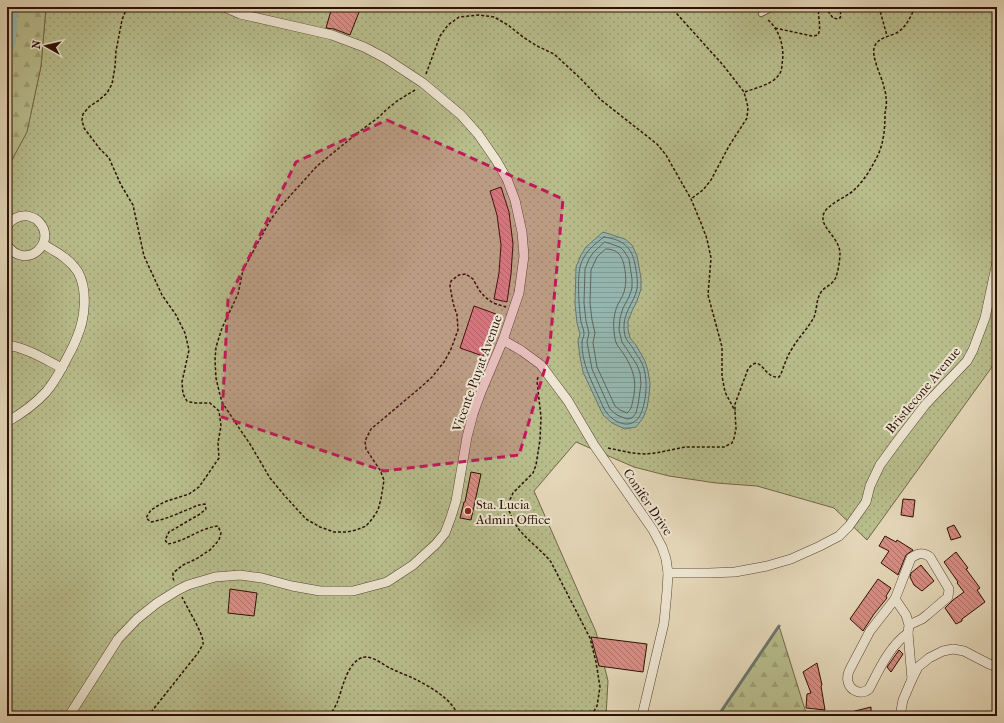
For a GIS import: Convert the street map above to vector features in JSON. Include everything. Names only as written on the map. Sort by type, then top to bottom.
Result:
[{"type":"street","name":"Vicente Puyat Avenue","points":[[68,716],[118,639],[136,619],[157,603],[188,585],[215,577],[240,575],[262,578],[292,586],[320,591],[353,591],[387,582],[413,565],[436,544],[445,533],[451,517],[456,501],[467,437],[473,414],[503,340],[519,293],[524,256],[522,232],[515,200],[507,179],[496,160],[478,134],[461,115],[423,83],[385,58],[364,47],[332,35],[240,14],[224,7]]},
{"type":"street","points":[[7,226],[17,217],[24,215],[31,216],[41,224],[45,238],[39,249],[28,255],[16,253],[7,245]]},
{"type":"street","points":[[7,422],[21,413],[45,393],[54,382],[78,337],[82,318],[85,299],[78,273],[70,261],[43,244]]},
{"type":"street","name":"Bristlecone Avenue","points":[[668,573],[735,572],[767,566],[791,559],[820,546],[839,536],[850,526],[866,502],[870,486],[880,465],[925,405],[967,361],[973,350],[985,318],[997,262]]},
{"type":"street","name":"Conifer Drive","points":[[503,340],[522,351],[541,365],[568,401],[594,445],[653,530],[662,547],[668,573],[668,591],[664,623],[642,716]]},
{"type":"street","points":[[7,345],[28,351],[62,368]]},
{"type":"street","points":[[920,553],[926,554],[930,557],[949,589],[948,596],[928,616],[909,629],[900,639],[888,654],[869,688],[865,692],[860,692],[852,688],[848,682],[850,669],[870,631],[895,598],[911,558],[920,553]]},
{"type":"street","points":[[895,598],[906,615],[909,629],[912,679]]},
{"type":"street","points":[[900,716],[904,700],[918,667],[929,658],[943,651],[953,649],[964,651],[997,667]]},
{"type":"lane","points":[[761,14],[775,7]]},
{"type":"path","points":[[127,7],[121,25],[112,84],[107,93],[90,106],[83,114],[82,120],[84,128],[100,149],[110,158],[121,185],[133,205],[144,256],[162,295],[176,315],[185,333],[189,350],[182,382],[183,394],[187,400],[194,403],[210,403],[219,411],[221,426],[218,443],[219,458],[199,487],[189,494],[164,502],[151,510],[146,518],[151,522],[161,520],[196,505],[205,504],[206,509],[169,532],[165,540],[168,544],[175,543],[209,527],[218,526],[221,533],[220,540],[210,550],[183,565],[173,573],[173,578],[178,590],[200,631],[203,644],[198,653],[148,716]]},
{"type":"path","points":[[669,7],[723,65],[744,92],[748,107],[746,118],[711,180],[703,190],[691,199]]},
{"type":"path","points":[[742,7],[761,14],[770,22],[780,37],[783,50],[782,69],[779,75],[765,84],[744,92]]},
{"type":"path","points":[[775,28],[818,36],[820,31],[819,7]]},
{"type":"path","points":[[825,7],[835,19],[840,17],[839,7]]},
{"type":"path","points":[[879,7],[888,36]]},
{"type":"path","points":[[594,445],[639,454],[656,453],[685,447],[724,447],[732,443],[736,429],[735,404],[748,369],[754,363],[757,363],[770,376],[779,377],[786,359],[813,318],[821,291],[835,280],[840,254],[839,247],[837,241],[824,224],[824,212],[827,208],[853,191],[870,170],[878,156],[884,137],[886,99],[874,50],[878,41],[898,32],[905,25],[912,16],[915,7]]},
{"type":"path","points":[[514,310],[493,303],[485,298],[473,279],[466,274],[459,275],[451,281],[450,286],[457,315],[458,330],[444,362],[432,377],[371,429],[365,441],[366,448],[380,470],[384,480],[378,510],[366,526],[356,530],[334,532],[320,527],[306,519],[301,514],[270,478],[250,444],[222,402],[218,391],[216,378],[216,347],[222,328],[238,294],[244,270],[271,219],[317,166],[360,131],[379,118],[397,101],[423,83],[440,36],[448,25],[459,17],[479,15],[494,17],[537,46],[554,54],[601,100],[657,144],[666,155],[691,199],[702,223],[707,239],[711,258],[708,295],[722,347],[722,376],[725,392],[735,411]]},
{"type":"path","points":[[541,365],[537,381],[541,417],[540,440],[536,465],[533,473],[512,493],[507,506],[520,531],[551,562],[590,638],[600,687],[597,706],[591,716]]},
{"type":"path","points":[[329,716],[337,704],[344,682],[354,662],[361,658],[368,657],[376,660],[386,667],[417,680],[439,694],[454,707],[458,716]]},
{"type":"highlighted area","points":[[387,120],[563,199],[549,355],[519,455],[384,471],[222,417],[228,300],[296,162]]},
{"type":"green space","points":[[10,7],[46,7],[41,66],[27,132],[7,169],[7,44]]},
{"type":"green space","points":[[46,7],[997,7],[997,360],[867,540],[834,508],[757,486],[716,483],[669,476],[634,467],[576,442],[534,491],[596,632],[608,681],[606,716],[7,716],[7,169],[27,131],[41,66]]},
{"type":"green space","points":[[779,626],[807,716],[719,716],[720,713]]},
{"type":"water","points":[[603,232],[625,239],[632,245],[637,256],[641,278],[641,289],[628,321],[628,329],[630,338],[636,345],[645,361],[650,383],[649,396],[647,408],[643,418],[636,427],[625,429],[612,423],[603,415],[583,372],[578,341],[580,334],[575,304],[576,267],[586,247]]},
{"type":"building","points":[[332,7],[361,7],[350,35],[334,29],[326,28]]},
{"type":"building","points":[[501,187],[509,212],[513,244],[507,302],[494,299],[499,273],[501,245],[497,215],[490,191]]},
{"type":"building","points":[[474,306],[496,314],[483,356],[460,348]]},
{"type":"building","points":[[471,472],[481,474],[471,520],[460,518]]},
{"type":"building","points":[[903,499],[915,500],[913,517],[901,515]]},
{"type":"building","points":[[954,525],[961,537],[951,540],[947,528]]},
{"type":"building","points":[[885,536],[896,542],[897,540],[913,550],[906,555],[898,575],[881,563],[889,551],[879,546]]},
{"type":"building","points":[[956,552],[980,588],[977,590],[985,602],[962,619],[962,621],[956,624],[945,608],[964,592],[944,562]]},
{"type":"building","points":[[921,565],[934,581],[922,591],[914,585],[910,577],[911,573]]},
{"type":"building","points":[[878,579],[891,588],[886,596],[887,598],[863,631],[850,619]]},
{"type":"building","points":[[230,589],[257,593],[254,616],[228,613]]},
{"type":"building","points":[[591,637],[647,644],[643,672],[599,666]]},
{"type":"building","points":[[899,650],[903,654],[891,672],[887,667]]},
{"type":"building","points":[[817,663],[822,685],[825,710],[806,708],[807,694],[811,693],[803,672]]},
{"type":"building","points":[[871,707],[871,716],[847,716],[847,713]]},
{"type":"waterway","points":[[7,44],[10,7]]},
{"type":"waterway","points":[[719,716],[779,626]]},
{"type":"place","name":"Sta. Lucia Admin Office","points":[[468,511]]}]
